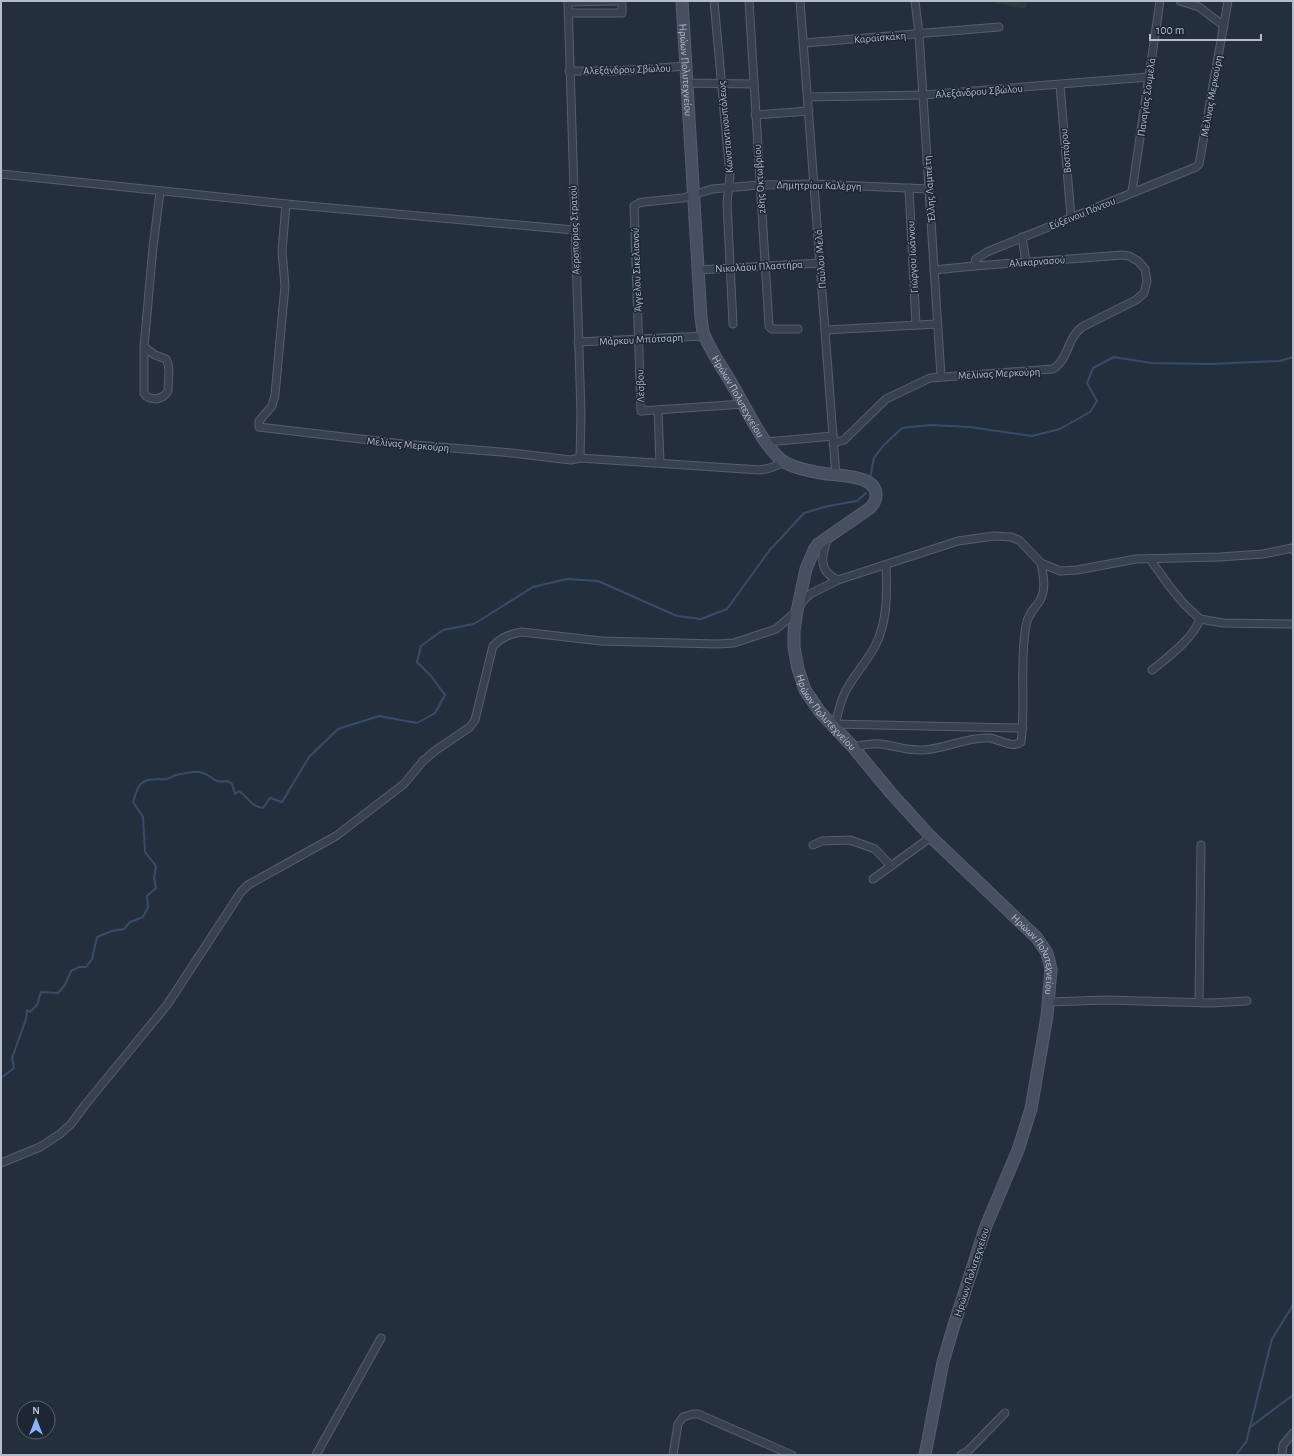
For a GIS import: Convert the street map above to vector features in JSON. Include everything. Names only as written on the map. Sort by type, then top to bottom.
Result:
[{"type":"street","points":[[568,1],[616,1]]},
{"type":"street","name":"Αεροπορίας Στρατού","points":[[568,1],[574,230],[581,413],[580,458]]},
{"type":"street","points":[[568,13],[622,13],[622,1]]},
{"type":"street","name":"Ηρώων Πολυτεχνείου","points":[[682,1],[701,318],[704,336],[767,442],[777,456],[785,462],[802,469],[836,476],[862,479],[870,483],[875,488],[876,498],[874,503],[866,511],[818,544],[806,569],[797,612],[794,647],[798,668],[805,690],[820,712],[854,747],[891,793],[931,837],[1037,938],[1045,949],[1049,958],[1051,969],[1049,1002],[1031,1109],[1018,1150],[986,1226],[952,1332],[943,1362],[925,1455]]},
{"type":"street","name":"Κωνσταντινουπόλεως","points":[[714,1],[730,176],[727,203],[733,324]]},
{"type":"street","name":"28ης Οκτωβρίου","points":[[749,1],[769,327],[772,329],[798,329]]},
{"type":"street","points":[[800,1],[804,43]]},
{"type":"street","name":"Έλλης Λαμπέτη","points":[[915,1],[923,95],[941,376]]},
{"type":"street","name":"Παναγίας Σουμελά","points":[[1132,192],[1160,1]]},
{"type":"street","points":[[1180,1],[1199,7],[1224,26]]},
{"type":"street","name":"Μελίνας Μερκούρη","points":[[1196,167],[1200,160],[1228,1]]},
{"type":"street","name":"Καραϊσκάκη","points":[[804,43],[999,27]]},
{"type":"street","name":"Παύλου Μελά","points":[[804,43],[836,476]]},
{"type":"street","name":"Αλεξάνδρου Σβώλου","points":[[569,71],[621,71],[686,66]]},
{"type":"street","name":"Αλεξάνδρου Σβώλου","points":[[808,97],[923,95],[1149,77]]},
{"type":"street","points":[[686,83],[754,84]]},
{"type":"street","name":"Βοσπόρου","points":[[1060,85],[1071,217]]},
{"type":"street","points":[[756,115],[809,111]]},
{"type":"street","name":"Εύξεινου Πόντου","points":[[974,266],[974,261],[981,255],[1196,167]]},
{"type":"street","points":[[1,174],[160,192],[574,230]]},
{"type":"street","name":"Δημητρίου Καλέργη","points":[[638,203],[683,198],[708,190],[760,184],[814,184],[929,189]]},
{"type":"street","name":"Γιώργου Ιωάννου","points":[[909,188],[916,325]]},
{"type":"street","points":[[144,347],[155,355],[166,359],[168,364],[168,391],[166,395],[160,398],[150,398],[144,394],[143,384],[144,347],[160,192]]},
{"type":"street","name":"Άγγελου Σικελιανού","points":[[638,203],[633,207],[638,339]]},
{"type":"street","name":"Μελίνας Μερκούρη","points":[[286,204],[282,251],[285,291],[275,395],[272,406],[259,421],[259,427],[403,444],[512,453],[571,460],[580,458],[760,470],[785,462]]},
{"type":"street","points":[[1022,238],[1026,262]]},
{"type":"street","name":"Αλικαρνασού","points":[[934,270],[1123,255],[1129,256],[1140,262]]},
{"type":"street","name":"Μελίνας Μερκούρη","points":[[767,442],[833,439],[843,440],[848,437],[886,399],[926,380],[941,376],[1054,369],[1063,360],[1070,342],[1079,330],[1141,296],[1146,287],[1147,281],[1145,269],[1140,262]]},
{"type":"street","name":"Νικολάου Πλαστήρα","points":[[698,270],[820,263]]},
{"type":"street","points":[[825,330],[937,324]]},
{"type":"street","name":"Μάρκου Μπότσαρη","points":[[578,342],[704,336]]},
{"type":"street","name":"Λέσβου","points":[[638,339],[641,411],[658,410],[660,463]]},
{"type":"street","points":[[658,410],[744,404]]},
{"type":"street","points":[[829,536],[823,552],[824,569],[831,577],[838,580]]},
{"type":"street","points":[[1,1163],[40,1147],[60,1134],[71,1124],[167,1005],[241,892],[248,885],[336,836],[404,784],[423,761],[436,750],[470,727],[475,720],[493,646],[502,638],[511,634],[522,632],[601,641],[717,644],[734,643],[776,629],[797,612],[803,601],[810,594],[838,580],[958,541],[994,536],[1012,536],[1019,540],[1041,563],[1060,571],[1077,570],[1136,559],[1220,557],[1263,554],[1292,548],[1293,550]]},
{"type":"street","points":[[1150,559],[1184,604],[1200,619],[1222,623],[1293,624]]},
{"type":"street","points":[[854,747],[865,744],[881,744],[906,749],[922,750],[971,740],[989,738],[1017,744],[1021,742],[1023,728],[1022,657],[1026,624],[1032,610],[1040,601],[1043,593],[1044,582],[1041,563]]},
{"type":"street","points":[[886,565],[887,593],[885,613],[878,638],[861,670],[847,688],[834,726],[1023,728]]},
{"type":"street","points":[[1152,670],[1190,636],[1198,625],[1200,619]]},
{"type":"street","points":[[873,879],[931,837]]},
{"type":"street","points":[[813,845],[822,841],[850,840],[875,849],[891,866]]},
{"type":"street","points":[[1199,1002],[1201,845]]},
{"type":"street","points":[[1049,1002],[1106,1000],[1211,1003],[1247,1001]]},
{"type":"street","points":[[316,1455],[381,1338]]},
{"type":"street","points":[[962,1455],[968,1451],[1005,1413]]},
{"type":"street","points":[[673,1455],[678,1424],[682,1417],[692,1414],[698,1414],[792,1455]]},
{"type":"street","points":[[1282,1455],[1283,1445],[1293,1433]]},
{"type":"green space","points":[[997,1],[1027,1],[1026,9],[996,3]]},
{"type":"waterway","points":[[870,478],[874,458],[883,446],[902,428],[930,425],[970,427],[1032,436],[1060,429],[1090,412],[1097,401],[1087,383],[1093,368],[1114,357],[1151,363],[1211,364],[1280,361],[1293,357]]},
{"type":"waterway","points":[[1,1078],[14,1068],[12,1058],[26,1019],[27,1010],[30,1012],[37,1005],[41,992],[58,993],[65,985],[71,971],[79,967],[86,967],[92,959],[97,937],[112,931],[124,929],[130,922],[143,917],[148,907],[147,896],[156,888],[154,878],[156,866],[145,852],[143,817],[133,802],[137,790],[142,783],[150,780],[167,779],[175,775],[200,772],[205,773],[218,781],[228,781],[232,784],[235,794],[239,791],[252,804],[258,807],[263,808],[270,798],[282,802],[309,757],[338,729],[379,716],[417,723],[435,713],[445,695],[431,676],[417,662],[421,646],[443,630],[474,624],[533,587],[567,579],[598,581],[677,616],[701,619],[727,609],[769,551],[804,513],[828,506],[857,501],[866,493]]},
{"type":"waterway","points":[[1246,1443],[1272,1339],[1293,1305]]},
{"type":"waterway","points":[[1249,1428],[1293,1395]]},
{"type":"waterway","points":[[1236,1455],[1246,1442]]}]
